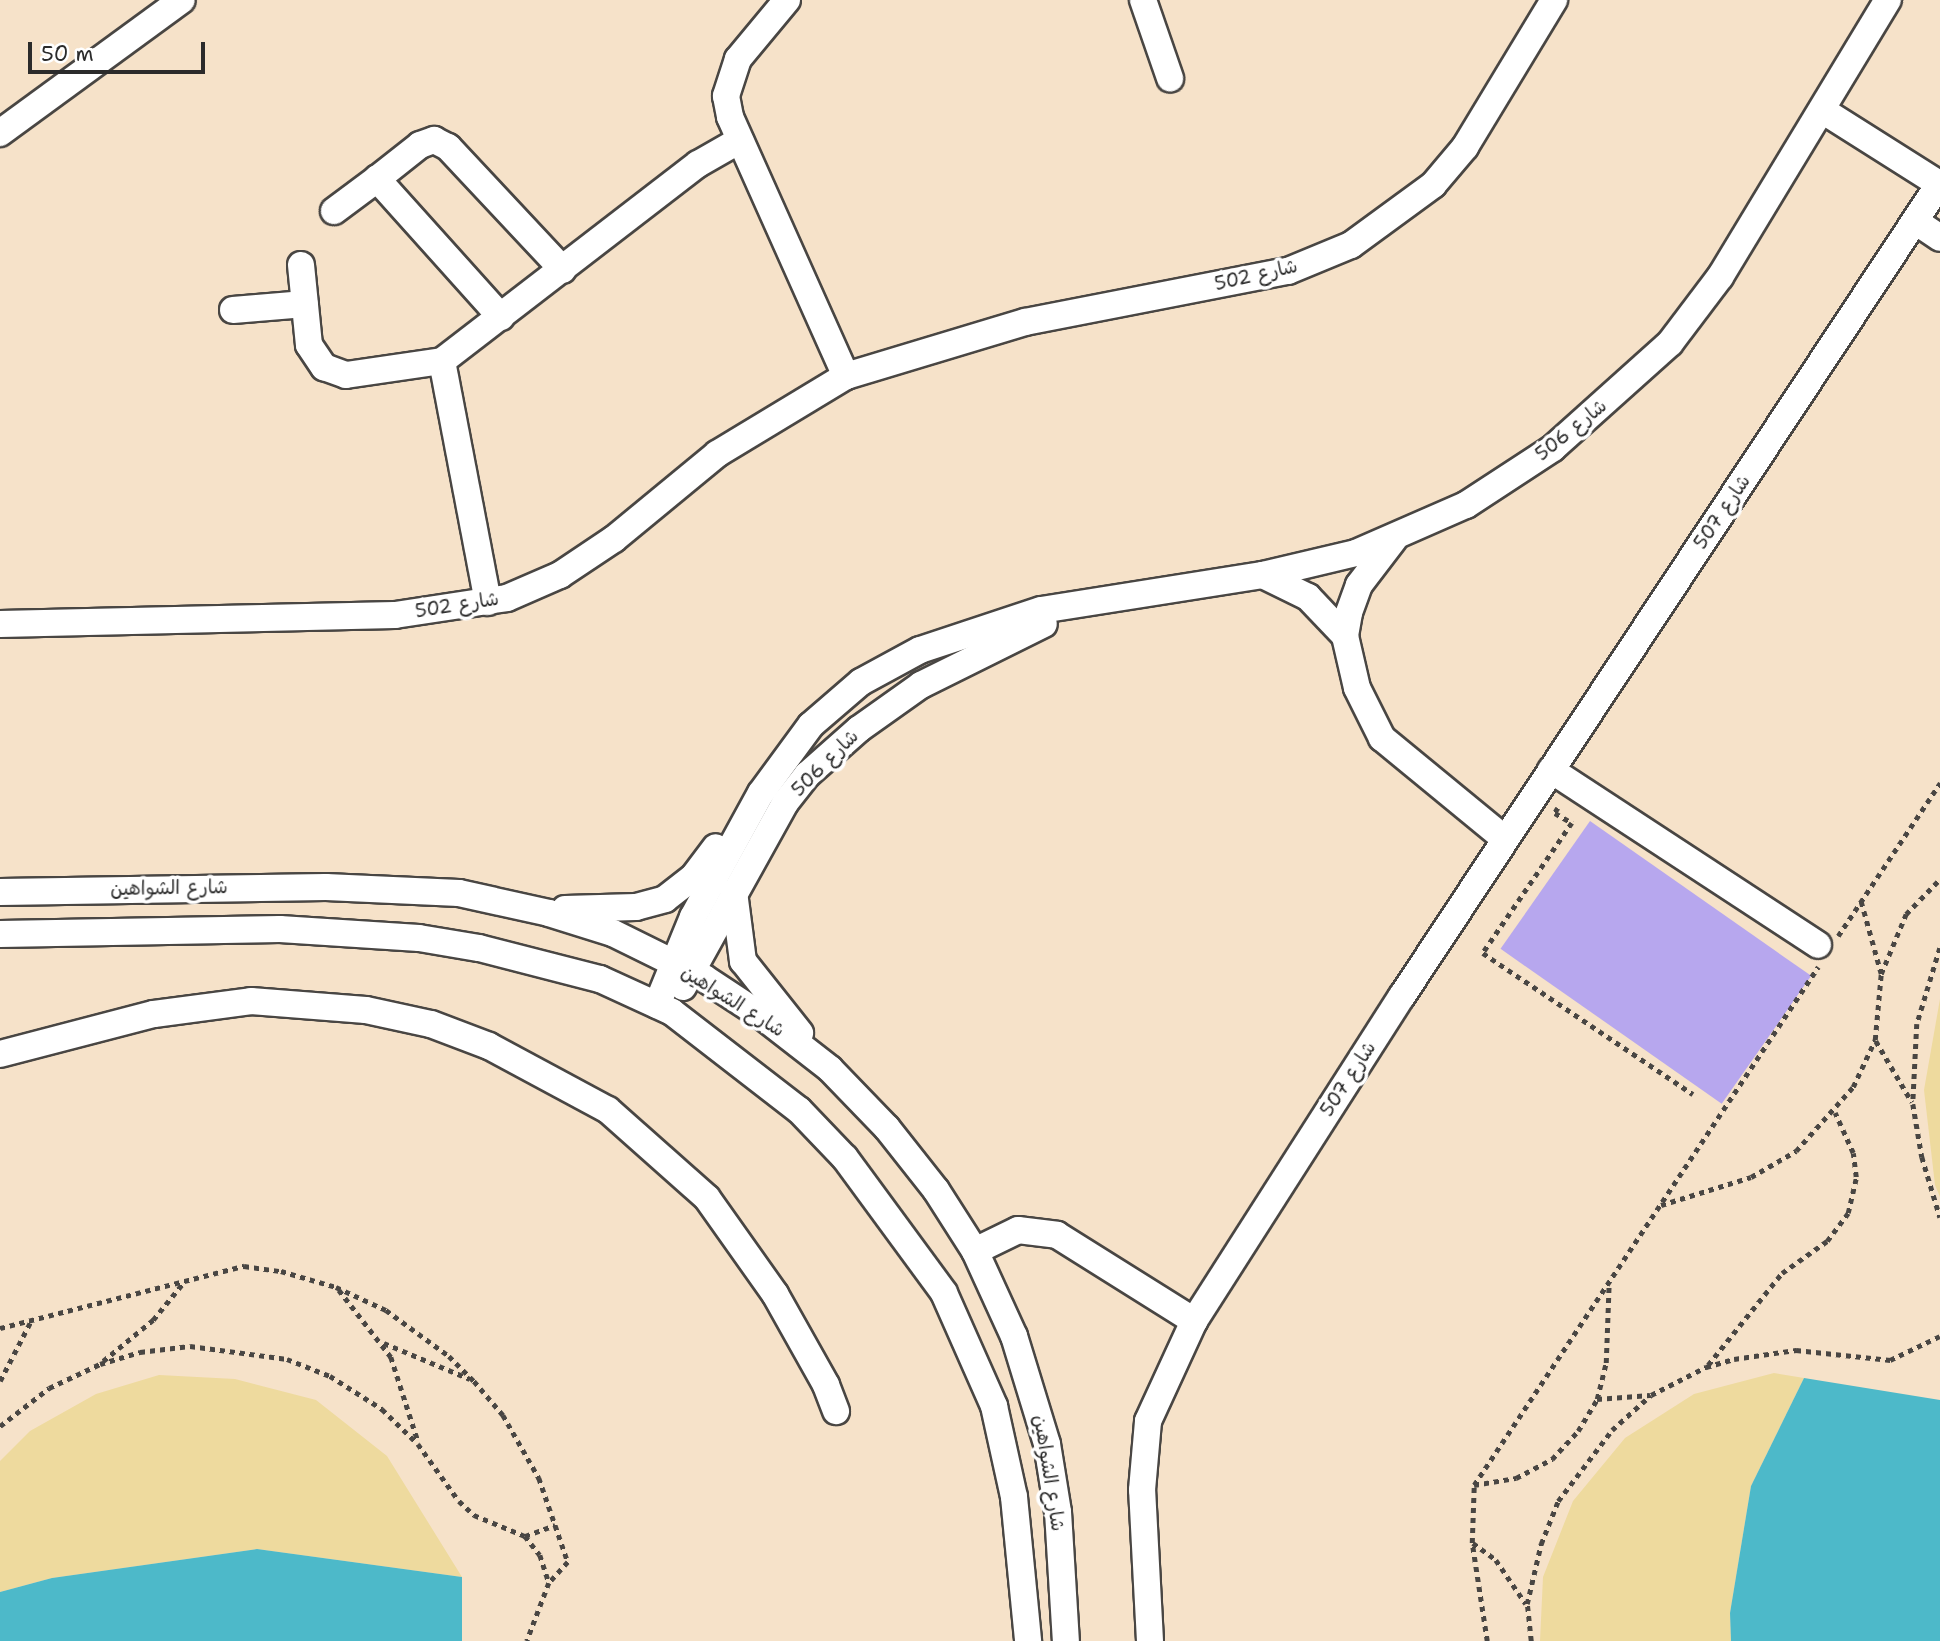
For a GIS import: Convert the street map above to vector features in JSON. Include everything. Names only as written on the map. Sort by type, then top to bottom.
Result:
[{"type":"street","points":[[0,133],[182,0]]},
{"type":"street","points":[[787,0],[751,41],[729,77],[726,96],[740,140],[846,376]]},
{"type":"street","points":[[1143,0],[1170,78]]},
{"type":"street","name":"شارع 502","points":[[0,624],[395,615],[488,602],[560,575],[614,539],[718,454],[846,376],[1025,322],[1288,271],[1352,245],[1433,185],[1465,147],[1554,0]]},
{"type":"street","name":"شارع 506","points":[[664,1009],[749,814],[793,747],[860,682],[954,636],[1041,610],[1072,608],[1136,593],[1263,575],[1394,539],[1466,505],[1553,448],[1670,342],[1720,277],[1888,0]]},
{"type":"street","name":"شارع 507","points":[[1150,1641],[1142,1490],[1148,1421],[1194,1321],[1505,839],[1940,184],[1822,110]]},
{"type":"street","points":[[334,211],[419,145],[434,140],[448,148],[563,270]]},
{"type":"street","points":[[301,265],[309,345],[324,367],[346,375],[442,361],[698,164],[740,140]]},
{"type":"street","points":[[377,178],[501,317]]},
{"type":"street","points":[[1915,221],[1940,238]]},
{"type":"street","points":[[233,310],[305,304]]},
{"type":"street","points":[[442,361],[488,602]]},
{"type":"street","points":[[1345,636],[1359,586],[1394,539]]},
{"type":"street","points":[[1263,575],[1318,605],[1345,636],[1357,688],[1382,738],[1505,839]]},
{"type":"street","name":"شارع 506","points":[[681,967],[734,892],[785,803],[830,753],[920,685],[1072,608]]},
{"type":"street","points":[[1551,770],[1824,950]]},
{"type":"street","name":"شارع 506","points":[[550,913],[636,907],[665,899],[694,876],[728,831],[749,814]]},
{"type":"street","name":"شارع الشواهين","points":[[0,892],[412,889],[459,892],[550,913],[613,933],[735,997],[808,1051],[887,1128],[936,1190],[975,1251],[1019,1349],[1048,1444],[1058,1512],[1066,1641]]},
{"type":"street","points":[[734,892],[743,961],[791,1020],[808,1051]]},
{"type":"street","name":"شارع الشواهين","points":[[0,933],[280,929],[419,938],[479,948],[600,979],[664,1009],[799,1110],[845,1158],[944,1293],[994,1406],[1014,1497],[1028,1641]]},
{"type":"street","points":[[0,1054],[154,1014],[251,1001],[366,1010],[431,1024],[489,1046],[608,1110],[707,1198],[775,1294],[827,1385],[836,1411]]},
{"type":"street","points":[[975,1251],[1018,1230],[1058,1235],[1194,1321]]},
{"type":"path","points":[[1487,1641],[1472,1543],[1474,1485],[1824,950],[1861,901],[1940,782]]},
{"type":"path","points":[[1555,813],[1572,823],[1483,953],[1693,1094]]},
{"type":"path","points":[[1659,1205],[1751,1177],[1796,1151],[1835,1113],[1875,1040],[1881,974],[1906,914],[1940,879]]},
{"type":"path","points":[[1861,901],[1881,974]]},
{"type":"path","points":[[1940,948],[1917,1024],[1913,1104],[1922,1157],[1940,1217]]},
{"type":"path","points":[[1875,1040],[1913,1104]]},
{"type":"path","points":[[1706,1367],[1782,1273],[1827,1241],[1848,1213],[1856,1177],[1853,1153],[1835,1113]]},
{"type":"path","points":[[0,1328],[244,1266],[281,1271],[336,1287],[386,1310],[449,1356],[474,1381],[503,1415],[540,1478],[568,1562],[549,1583],[527,1641]]},
{"type":"path","points":[[100,1364],[153,1320],[184,1282]]},
{"type":"path","points":[[1474,1485],[1516,1478],[1552,1460],[1578,1431],[1597,1399],[1606,1363],[1609,1282]]},
{"type":"path","points":[[336,1287],[383,1343],[418,1444]]},
{"type":"path","points":[[0,1381],[32,1320]]},
{"type":"path","points":[[1531,1641],[1527,1604],[1541,1544],[1558,1501],[1597,1447],[1651,1395],[1706,1367],[1796,1349],[1890,1360],[1940,1336]]},
{"type":"path","points":[[383,1343],[474,1381]]},
{"type":"path","points":[[0,1426],[49,1388],[100,1364],[140,1352],[190,1346],[286,1359],[330,1376],[382,1409],[418,1444],[459,1501],[474,1514],[526,1536],[540,1555],[549,1583]]},
{"type":"path","points":[[1597,1399],[1651,1395]]},
{"type":"path","points":[[526,1536],[555,1525]]},
{"type":"path","points":[[1472,1543],[1496,1560],[1527,1604]]},
{"type":"sand","points":[[1940,999],[1940,1197],[1935,1185],[1924,1090]]},
{"type":"sand","points":[[1774,1373],[1804,1378],[1751,1486],[1730,1613],[1731,1641],[1540,1641],[1543,1577],[1573,1501],[1625,1438],[1694,1394]]},
{"type":"sand","points":[[159,1375],[235,1379],[316,1400],[387,1456],[462,1577],[257,1549],[52,1578],[0,1592],[0,1461],[30,1431],[96,1394]]},
{"type":"water","points":[[1804,1378],[1940,1400],[1940,1641],[1731,1641],[1730,1613],[1751,1486]]},
{"type":"water","points":[[257,1549],[462,1577],[462,1641],[0,1641],[0,1592],[52,1578]]},
{"type":"building","points":[[1590,821],[1811,976],[1722,1104],[1501,949]]}]
